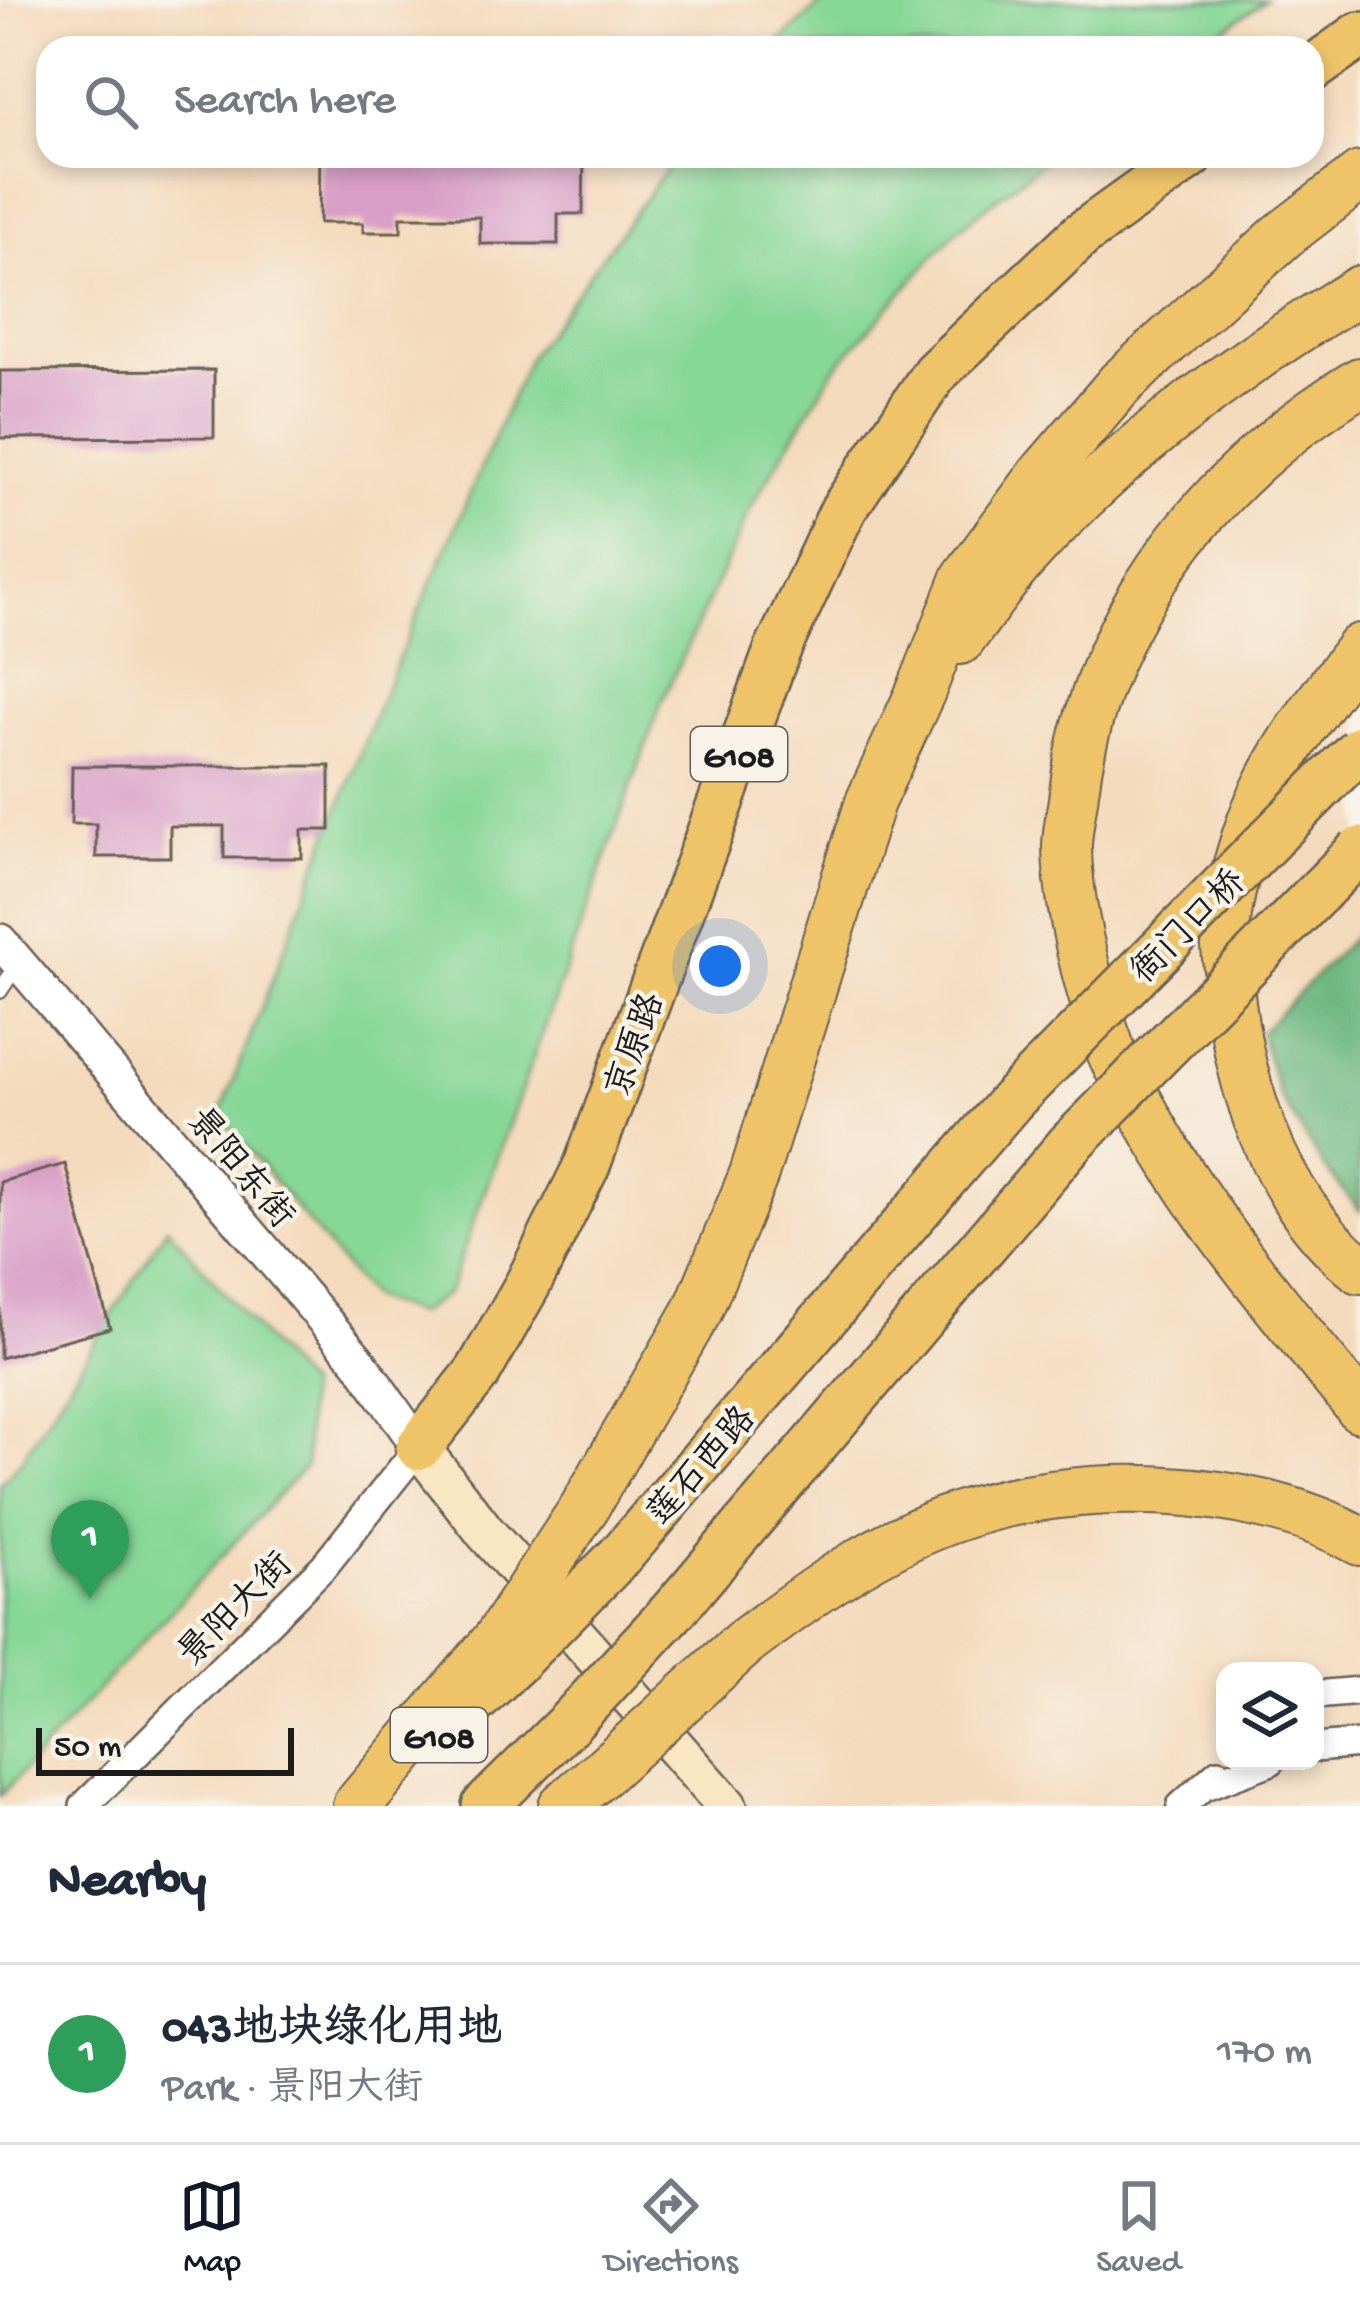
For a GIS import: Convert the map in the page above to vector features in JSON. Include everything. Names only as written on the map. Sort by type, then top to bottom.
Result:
[{"type":"highway","points":[[1324,60],[1360,35]]},
{"type":"highway","name":"京原路","points":[[419,1447],[478,1372],[528,1284],[586,1165],[777,651],[843,510],[935,373],[1081,235],[1174,168]]},
{"type":"highway","points":[[360,1806],[506,1652],[706,1290],[754,1174],[870,802],[966,578],[1042,475],[1120,384],[1282,236],[1360,176]]},
{"type":"highway","points":[[921,692],[1021,560],[1117,464],[1258,355],[1360,290]]},
{"type":"highway","points":[[1360,382],[1318,407],[1205,508],[1140,594],[1102,671],[1079,749],[1067,846],[1078,929],[1112,1053],[1166,1154],[1244,1264],[1360,1408]]},
{"type":"highway","points":[[1360,648],[1300,730],[1251,824],[1226,924],[1232,1022],[1256,1117],[1290,1187],[1341,1254],[1360,1269]]},
{"type":"highway","name":"衙门口桥","points":[[1012,1100],[1360,748]]},
{"type":"highway","name":"衙门口桥","points":[[1070,1144],[1360,850]]},
{"type":"highway","name":"莲石西路","points":[[506,1652],[620,1556],[1012,1100]]},
{"type":"highway","name":"莲石西路","points":[[485,1806],[671,1612],[1070,1144]]},
{"type":"highway","points":[[563,1806],[743,1644],[812,1591],[883,1550],[957,1516],[1040,1498],[1186,1492],[1265,1504],[1360,1541]]},
{"type":"main road","points":[[419,1447],[486,1533],[727,1806]]},
{"type":"street","name":"景阳东街","points":[[6,965],[358,1361],[419,1447]]},
{"type":"street","name":"景阳大街","points":[[84,1806],[326,1565],[419,1447]]},
{"type":"street","points":[[1324,1694],[1360,1691]]},
{"type":"street","points":[[1324,1747],[1360,1744]]},
{"type":"street","points":[[1181,1806],[1220,1770]]},
{"type":"street","points":[[1207,1785],[1247,1770]]},
{"type":"green space","points":[[825,0],[1265,0],[1215,36],[786,36]]},
{"type":"green space","points":[[667,168],[1035,168],[956,231],[835,368],[753,503],[662,701],[448,1293],[417,1314],[370,1298],[220,1115],[382,697],[530,355]]},
{"type":"green space","points":[[1360,930],[1360,1211],[1324,1167],[1279,1095],[1260,1033]]},
{"type":"green space","points":[[167,1227],[306,1387],[306,1465],[0,1796],[0,1484],[20,1462]]},
{"type":"building","points":[[320,168],[584,168],[583,214],[558,214],[558,244],[480,244],[480,217],[401,217],[401,232],[363,232],[363,223],[319,223]]},
{"type":"building","points":[[214,370],[214,437],[0,438],[0,371]]},
{"type":"building","points":[[72,766],[330,766],[330,830],[302,830],[302,858],[224,858],[224,826],[170,826],[170,857],[96,857],[96,824],[71,824]]},
{"type":"building","points":[[65,1164],[110,1328],[0,1358],[0,1182]]},
{"type":"place","name":"043地块绿化用地","points":[[90,1599]]}]
